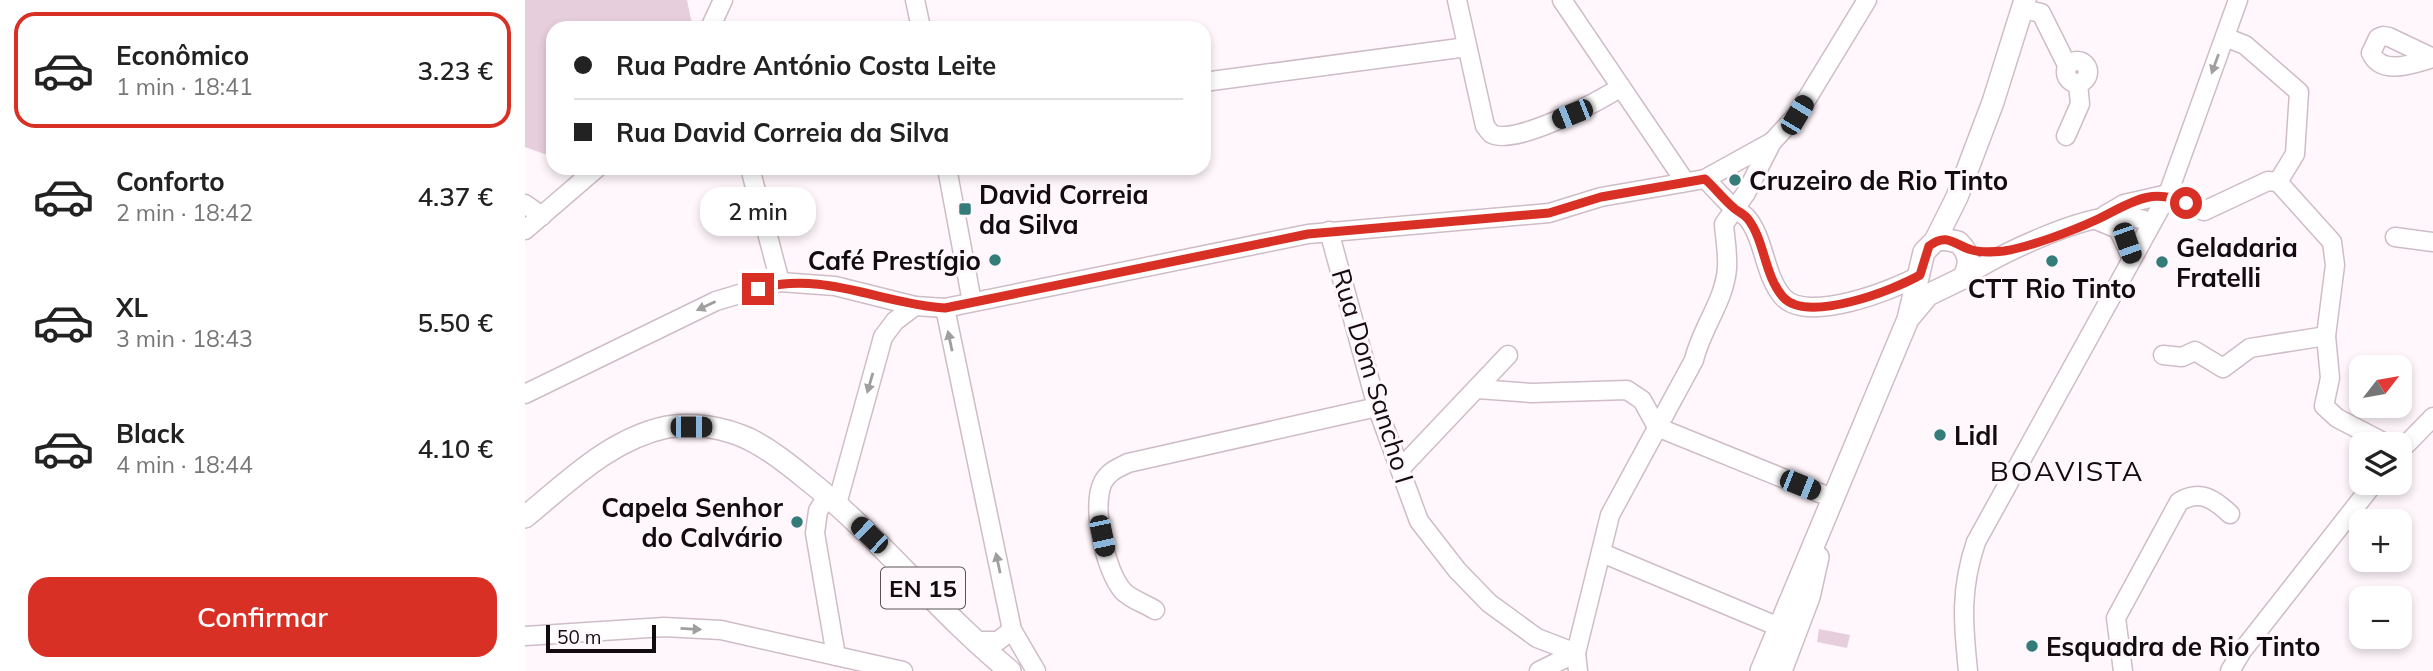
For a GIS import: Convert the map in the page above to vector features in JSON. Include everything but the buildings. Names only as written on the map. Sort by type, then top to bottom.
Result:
[{"type":"main road","points":[[1761,671],[1776,624],[1827,518],[1907,318],[1924,252],[1935,241],[1957,197],[1993,102],[2024,4]]},
{"type":"main road","points":[[1907,318],[1928,295],[1953,281],[1969,263],[1961,245],[1955,215],[1957,197]]},
{"type":"main road","points":[[1935,241],[1951,238],[1961,245]]},
{"type":"main road","points":[[1921,270],[1930,279],[1953,281]]},
{"type":"main road","name":"EN 15","points":[[525,517],[609,450],[669,427],[713,427],[750,439],[787,463],[832,500],[1010,671]]},
{"type":"main road","points":[[1781,671],[1809,597],[1827,518]]},
{"type":"street","points":[[715,21],[723,0]]},
{"type":"street","points":[[915,0],[920,21]]},
{"type":"street","points":[[1457,0],[1485,126],[1492,134],[1505,136],[1552,122],[1592,106],[1621,87]]},
{"type":"street","points":[[1562,0],[1684,180]]},
{"type":"street","points":[[1539,671],[1577,662],[1610,515],[1694,360],[1699,338],[1719,296],[1727,268],[1724,224],[1747,193],[1772,142],[1797,115],[1867,0]]},
{"type":"street","points":[[1968,671],[1963,608],[1965,574],[1976,542],[2168,194],[2238,0]]},
{"type":"street","points":[[2024,4],[2041,13],[2067,65],[2077,60],[2087,66],[2087,77],[2078,83],[2080,104],[2066,136]]},
{"type":"street","points":[[2225,37],[2245,46],[2299,92],[2295,155],[2278,182]]},
{"type":"street","points":[[1211,81],[1467,47]]},
{"type":"street","points":[[525,394],[716,301],[780,282],[835,286],[915,306],[945,308],[1329,231],[1549,213],[1601,197],[1684,180],[1705,179],[1772,142]]},
{"type":"street","points":[[525,230],[589,175]]},
{"type":"street","points":[[752,175],[780,282]]},
{"type":"street","points":[[948,175],[972,302]]},
{"type":"street","points":[[1705,179],[1748,219],[1773,279],[1784,298],[1797,306],[1812,309],[1850,301],[1908,282],[1921,270]]},
{"type":"street","points":[[2096,220],[2124,204],[2168,194],[2204,211],[2268,181],[2278,182],[2332,242],[2335,265],[2326,336],[2330,378],[2324,406],[2337,418],[2364,432]]},
{"type":"street","points":[[525,204],[542,216]]},
{"type":"street","points":[[1953,281],[2008,250],[2096,220],[2119,216],[2152,222]]},
{"type":"street","points":[[2096,220],[2118,229],[2132,258]]},
{"type":"street","name":"Rua Dom Sancho I","points":[[1329,231],[1377,407],[1419,521],[1457,570],[1489,603],[1537,638],[1577,662]]},
{"type":"street","points":[[2395,237],[2433,242]]},
{"type":"street","points":[[1961,245],[1975,251],[2008,250]]},
{"type":"street","points":[[836,656],[815,533],[818,511],[832,500],[883,337],[895,321],[915,306]]},
{"type":"street","points":[[945,308],[1012,630],[1036,671]]},
{"type":"street","points":[[2163,355],[2182,357],[2195,351],[2223,368],[2251,348],[2326,336]]},
{"type":"street","points":[[1400,469],[1509,355]]},
{"type":"street","points":[[1477,389],[1532,393],[1617,388],[1635,393],[1657,427],[1822,494]]},
{"type":"street","points":[[1155,610],[1123,592],[1108,565],[1098,509],[1099,493],[1111,471],[1128,463],[1377,407]]},
{"type":"street","points":[[2412,439],[2433,417]]},
{"type":"street","points":[[2123,671],[2116,618],[2179,502],[2199,495],[2213,499],[2230,514]]},
{"type":"street","points":[[2230,671],[2242,651],[2365,495]]},
{"type":"street","points":[[1602,553],[1776,624],[1789,623],[1822,542]]},
{"type":"street","points":[[1773,671],[1785,641],[1776,624]]},
{"type":"street","points":[[525,636],[664,627],[721,630],[903,671]]},
{"type":"street","points":[[977,642],[999,641],[1012,630]]},
{"type":"shaded area","points":[[525,0],[687,0],[691,21],[546,21],[546,154],[525,147]]},
{"type":"shaded area","points":[[1819,629],[1850,635],[1847,648],[1817,642]]},
{"type":"place","name":"Cruzeiro de Rio Tinto","points":[[1735,180]]},
{"type":"place","name":"David Correia da Silva","points":[[965,209]]},
{"type":"place","name":"Café Prestígio","points":[[995,260]]},
{"type":"place","name":"CTT Rio Tinto","points":[[2052,261]]},
{"type":"place","name":"Geladaria Fratelli","points":[[2162,262]]},
{"type":"place","name":"Lidl","points":[[1940,435]]},
{"type":"place","name":"Capela Senhor do Calvário","points":[[797,522]]},
{"type":"place","name":"Esquadra de Rio Tinto","points":[[2032,646]]},
{"type":"district","name":"BOAVISTA","points":[[2067,470]]},
{"type":"route","points":[[758,289],[780,282],[835,286],[915,306],[945,308],[1308,234],[1549,213],[1601,197],[1684,180],[1705,179],[1748,219],[1773,279],[1784,298],[1797,306],[1812,309],[1850,301],[1908,282],[1920,275],[1924,252],[1935,241],[1951,238],[1964,248],[1975,251],[2008,250],[2096,220],[2124,204],[2142,199],[2168,194],[2186,203]]}]
